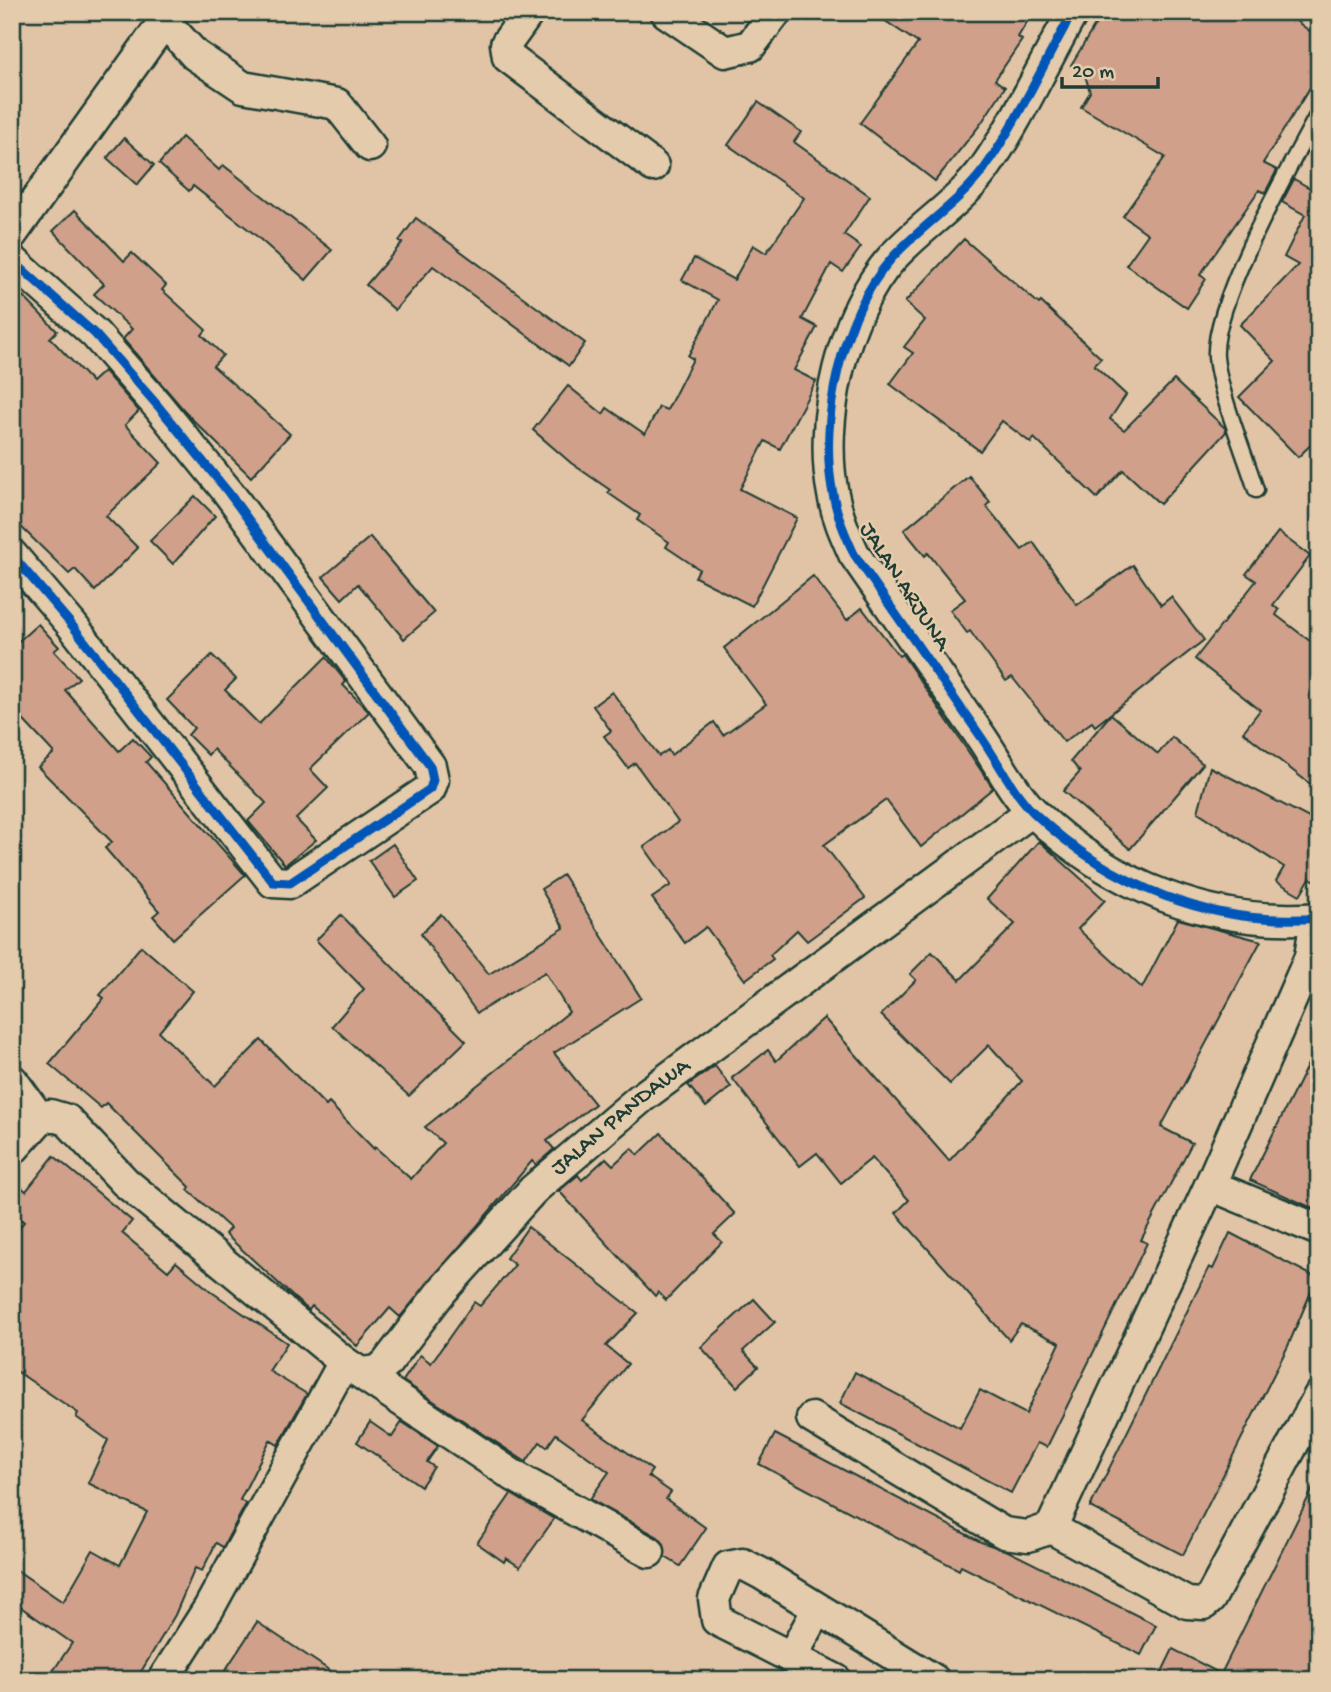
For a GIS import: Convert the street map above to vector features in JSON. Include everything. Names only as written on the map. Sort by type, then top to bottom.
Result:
[{"type":"street","points":[[529,12],[506,44],[508,57],[653,166]]},
{"type":"street","points":[[666,12],[725,52],[750,46],[776,12]]},
{"type":"street","name":"JALAN ARJUNA","points":[[1032,811],[854,554],[839,522],[832,491],[832,422],[840,359],[861,305],[873,283],[891,259],[928,223],[962,196],[984,169],[1073,12]]},
{"type":"street","points":[[14,227],[167,17],[195,55],[243,87],[337,104],[370,146]]},
{"type":"street","points":[[12,260],[94,334],[228,492],[430,766],[433,780],[430,789],[290,883],[273,882],[71,624],[12,555]]},
{"type":"street","points":[[812,1418],[1004,1533],[1028,1536],[1051,1528],[1210,1185],[1310,957],[1317,918],[1236,917],[1199,909],[1155,893],[1091,857],[1032,811]]},
{"type":"street","name":"JALAN PANDAWA","points":[[353,1368],[378,1371],[386,1364],[441,1292],[533,1190],[641,1098],[1032,811]]},
{"type":"street","points":[[12,1080],[40,1119]]},
{"type":"street","points":[[12,1150],[40,1119],[50,1115],[67,1120],[125,1182],[353,1368],[514,1476],[649,1552]]},
{"type":"street","points":[[1210,1185],[1319,1230]]},
{"type":"street","points":[[163,1680],[353,1368]]},
{"type":"street","points":[[1051,1528],[1186,1603],[1204,1604],[1210,1599],[1319,1396]]},
{"type":"street","points":[[836,1680],[717,1620],[713,1599],[728,1567],[743,1564],[934,1680]]},
{"type":"street","points":[[791,1658],[818,1609]]},
{"type":"lane","points":[[1256,490],[1218,368],[1218,327],[1280,186],[1319,112]]},
{"type":"building","points":[[872,12],[1033,12],[1018,37],[1022,40],[995,80],[1005,87],[980,125],[935,181],[860,123],[918,43]]},
{"type":"building","points":[[1103,12],[1284,12],[1319,38],[1319,73],[1263,163],[1277,170],[1265,193],[1259,190],[1200,275],[1206,279],[1187,308],[1126,265],[1148,234],[1123,216],[1165,157],[1081,107],[1090,92],[1084,72],[1071,65]]},
{"type":"building","points":[[758,102],[801,132],[794,142],[870,196],[844,235],[861,247],[843,272],[831,264],[802,319],[817,327],[794,370],[816,381],[780,449],[765,441],[740,489],[797,518],[752,606],[695,577],[699,569],[666,547],[669,542],[637,520],[640,515],[608,493],[610,490],[571,463],[533,430],[568,386],[603,414],[607,408],[645,434],[659,407],[667,410],[693,359],[688,356],[718,300],[682,280],[694,258],[734,280],[753,245],[766,253],[804,198],[728,145]]},
{"type":"building","points":[[182,137],[219,170],[223,165],[332,250],[306,280],[253,233],[193,186],[189,191],[159,164]]},
{"type":"building","points":[[124,138],[154,165],[137,185],[107,158]]},
{"type":"building","points":[[1294,179],[1317,192],[1319,188],[1319,437],[1298,457],[1239,397],[1275,361],[1240,325],[1298,265],[1284,257],[1305,215],[1282,202]]},
{"type":"building","points":[[75,210],[124,261],[132,253],[166,285],[162,290],[206,330],[202,335],[223,355],[213,366],[290,434],[251,477],[189,416],[123,339],[132,329],[94,294],[104,284],[53,231]]},
{"type":"building","points":[[416,218],[585,343],[569,366],[433,266],[395,310],[366,285],[402,243],[399,241]]},
{"type":"building","points":[[964,239],[1039,304],[1041,302],[1101,358],[1094,365],[1126,395],[1110,419],[1124,430],[1174,380],[1225,428],[1226,432],[1160,504],[1123,470],[1097,498],[1034,438],[1031,443],[1002,421],[980,451],[890,384],[913,353],[904,347],[925,320],[905,302]]},
{"type":"building","points":[[12,285],[57,331],[50,338],[92,382],[104,371],[139,411],[125,425],[161,463],[106,516],[138,548],[95,591],[75,569],[69,574],[12,518]]},
{"type":"building","points":[[969,476],[990,502],[986,506],[1022,550],[1033,542],[1077,605],[1133,565],[1161,605],[1171,597],[1204,640],[1095,726],[1092,722],[1064,742],[1012,677],[1006,681],[970,631],[967,633],[950,610],[965,599],[928,553],[925,556],[904,530]]},
{"type":"building","points":[[195,496],[215,516],[173,564],[150,541]]},
{"type":"building","points":[[1278,532],[1310,556],[1273,605],[1279,610],[1276,615],[1319,648],[1319,791],[1243,732],[1260,710],[1195,659],[1256,581],[1246,574]]},
{"type":"building","points":[[370,537],[434,613],[404,639],[358,584],[342,599],[323,577]]},
{"type":"building","points":[[813,576],[847,620],[862,608],[899,656],[902,654],[993,788],[921,847],[886,800],[824,845],[865,898],[807,941],[797,930],[770,955],[773,959],[745,980],[706,927],[685,943],[652,898],[671,885],[644,847],[678,822],[635,763],[628,768],[604,736],[611,731],[593,706],[612,692],[659,756],[668,750],[671,755],[714,722],[723,735],[766,704],[724,648]]},
{"type":"building","points":[[38,624],[59,647],[54,651],[79,678],[65,690],[119,751],[133,738],[151,757],[146,762],[245,875],[173,939],[153,916],[159,911],[105,848],[112,842],[38,767],[54,753],[12,708],[12,647]]},
{"type":"building","points":[[212,655],[236,679],[225,690],[259,724],[326,657],[346,682],[343,685],[369,712],[310,769],[328,788],[296,819],[316,840],[285,865],[248,821],[266,803],[213,749],[208,755],[188,735],[194,728],[167,700]]},
{"type":"building","points":[[1111,714],[1158,754],[1172,737],[1203,764],[1130,849],[1063,791],[1080,772],[1071,761]]},
{"type":"building","points":[[1210,767],[1319,823],[1319,883],[1310,878],[1300,895],[1276,881],[1284,867],[1198,812]]},
{"type":"building","points":[[1039,841],[1105,900],[1078,929],[1142,988],[1178,919],[1261,941],[1161,1127],[1192,1143],[1141,1240],[1147,1243],[1047,1447],[1037,1443],[1011,1493],[840,1403],[855,1372],[960,1428],[980,1390],[1026,1414],[1060,1343],[1021,1324],[1009,1340],[896,1213],[909,1200],[872,1158],[841,1183],[817,1153],[800,1166],[732,1078],[768,1050],[776,1061],[824,1018],[949,1161],[1022,1081],[989,1045],[950,1084],[881,1015],[916,980],[910,974],[932,952],[960,980],[1015,924],[987,899]]},
{"type":"building","points":[[393,844],[418,881],[395,897],[369,861]]},
{"type":"building","points":[[563,875],[641,998],[554,1053],[595,1104],[547,1141],[554,1149],[536,1165],[532,1161],[400,1317],[390,1308],[357,1346],[312,1306],[309,1310],[301,1304],[225,1234],[230,1228],[188,1190],[190,1187],[106,1103],[101,1108],[49,1064],[104,998],[100,995],[141,946],[193,991],[159,1032],[215,1086],[261,1040],[326,1106],[329,1103],[374,1149],[375,1147],[411,1179],[443,1143],[425,1127],[569,1012],[545,972],[477,1013],[421,934],[441,914],[489,974],[564,928],[541,889]]},
{"type":"building","points":[[341,915],[466,1041],[409,1096],[332,1026],[364,989],[316,940]]},
{"type":"building","points":[[1319,1042],[1319,1211],[1250,1180]]},
{"type":"building","points":[[715,1066],[731,1087],[706,1107],[688,1085]]},
{"type":"building","points":[[661,1133],[735,1214],[714,1234],[722,1242],[666,1300],[658,1292],[655,1296],[559,1191],[578,1175],[582,1180],[606,1158],[613,1165],[632,1148],[638,1155]]},
{"type":"building","points":[[54,1156],[132,1221],[122,1233],[168,1271],[176,1262],[213,1293],[287,1343],[269,1371],[307,1394],[278,1445],[270,1440],[240,1500],[246,1504],[223,1547],[216,1543],[202,1571],[195,1568],[175,1615],[136,1680],[47,1680],[72,1643],[12,1601],[12,1567],[63,1602],[93,1550],[120,1565],[147,1512],[88,1483],[108,1440],[76,1417],[78,1413],[12,1368],[12,1336],[22,1321],[12,1314],[12,1237],[24,1222],[12,1212],[12,1180],[26,1191]]},
{"type":"building","points":[[528,1227],[638,1313],[606,1346],[628,1364],[582,1420],[652,1470],[648,1476],[671,1492],[666,1499],[706,1528],[680,1566],[665,1557],[664,1544],[658,1537],[590,1499],[609,1472],[556,1434],[547,1447],[540,1442],[526,1462],[403,1381],[420,1355],[431,1363],[474,1302],[480,1306],[515,1265],[506,1258]]},
{"type":"building","points":[[1230,1233],[1317,1278],[1288,1346],[1183,1555],[1090,1507],[1209,1267],[1213,1269]]},
{"type":"building","points":[[754,1299],[775,1322],[743,1351],[758,1367],[737,1387],[701,1347]]},
{"type":"building","points":[[370,1422],[392,1437],[402,1422],[438,1446],[427,1462],[434,1467],[421,1486],[357,1442]]},
{"type":"building","points":[[775,1434],[981,1542],[1008,1551],[1156,1625],[1141,1655],[961,1566],[959,1570],[759,1464]]},
{"type":"building","points":[[1319,1476],[1319,1680],[1158,1680],[1173,1649],[1221,1674]]},
{"type":"building","points":[[511,1494],[554,1519],[520,1567],[506,1558],[504,1562],[477,1543]]},
{"type":"building","points":[[257,1622],[344,1680],[219,1680]]},
{"type":"cycle path","points":[[1073,12],[1019,112],[984,169],[963,193],[892,258],[874,281],[860,308],[847,338],[832,402],[829,465],[837,510],[854,554],[1011,784],[1025,804],[1063,838],[1095,861],[1129,880],[1202,908],[1240,916],[1319,918]]},
{"type":"cycle path","points":[[12,260],[95,334],[228,492],[430,766],[433,780],[430,789],[290,883],[273,882],[71,624],[12,555]]}]
